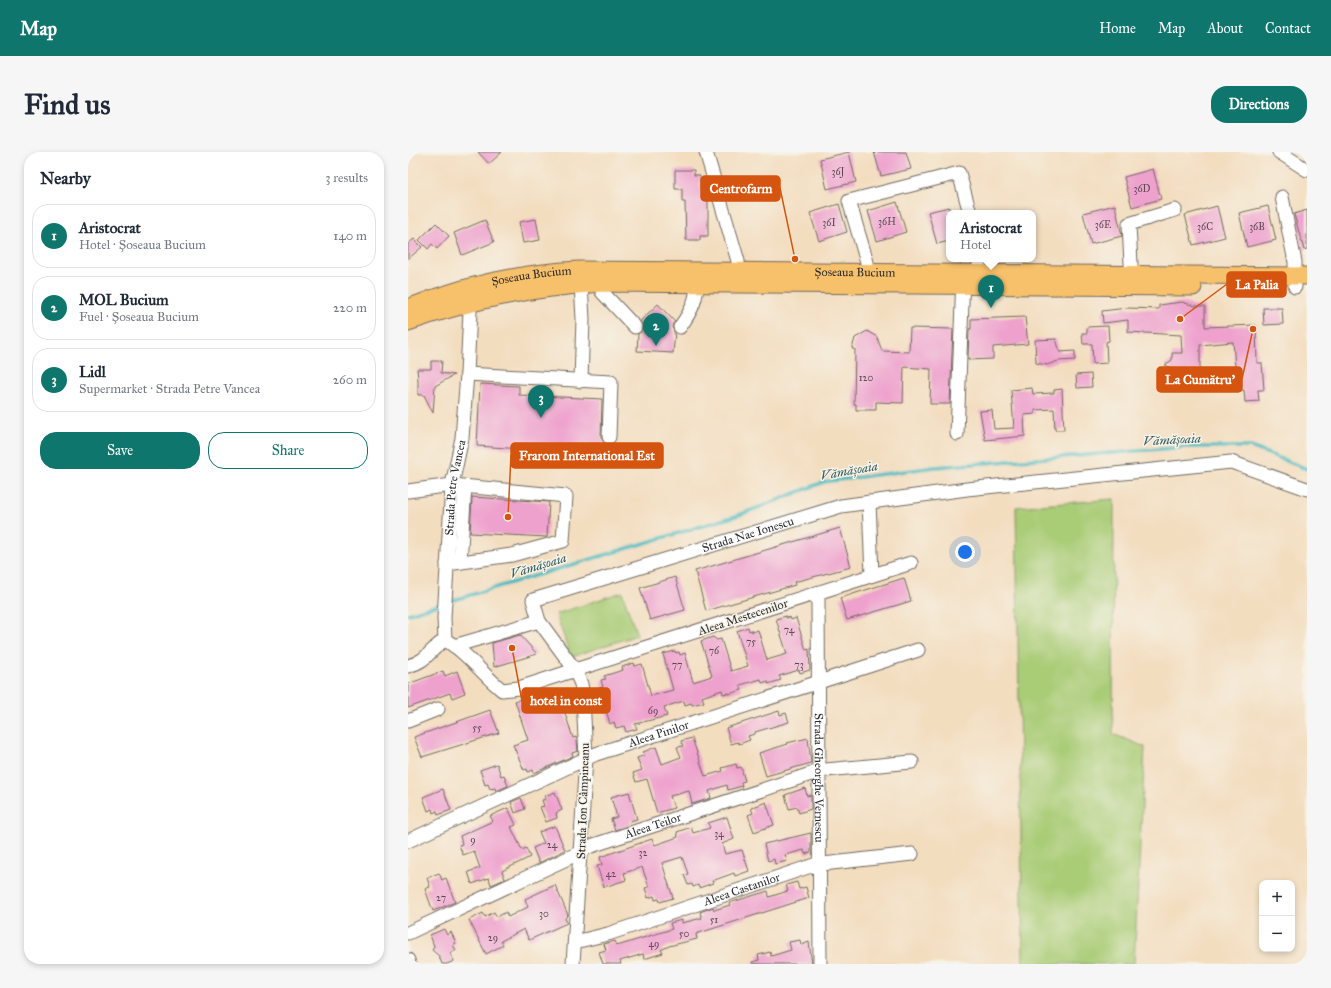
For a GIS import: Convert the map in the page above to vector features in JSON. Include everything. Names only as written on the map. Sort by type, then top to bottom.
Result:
[{"type":"main road","name":"Șoseaua Bucium","points":[[408,322],[467,296],[489,283],[551,271],[579,270],[738,278],[867,279],[972,276],[1132,281],[1301,281]]},
{"type":"main road","name":"Șoseaua Bucium","points":[[408,308],[431,298],[467,296],[581,284],[698,277]]},
{"type":"street","points":[[706,152],[738,261],[738,278]]},
{"type":"street","points":[[1279,152],[1307,170]]},
{"type":"street","points":[[867,279],[867,262],[849,201],[959,173],[969,210]]},
{"type":"street","points":[[1282,198],[1295,262],[1301,281]]},
{"type":"street","points":[[1132,281],[1129,224],[1175,210]]},
{"type":"street","points":[[957,434],[972,276]]},
{"type":"street","points":[[680,327],[692,311],[697,293],[698,277]]},
{"type":"street","points":[[602,283],[602,292],[635,327]]},
{"type":"street","points":[[581,284],[583,319],[581,381]]},
{"type":"street","name":"Strada Petre Vancea","points":[[450,643],[444,618],[447,585],[454,563],[452,485],[462,438],[470,312],[467,296]]},
{"type":"street","points":[[467,374],[610,382],[609,437]]},
{"type":"street","name":"Strada Nae Ionescu","points":[[538,621],[533,600],[841,506],[967,489],[1231,462],[1307,489]]},
{"type":"street","points":[[408,491],[452,485],[566,496],[563,541],[512,555],[454,563],[465,487]]},
{"type":"street","points":[[869,502],[872,575]]},
{"type":"street","name":"Aleea Mestecenilor","points":[[575,670],[911,563]]},
{"type":"street","name":"Strada Gheorghe Vernescu","points":[[817,593],[820,682],[818,864],[820,964]]},
{"type":"street","points":[[408,666],[416,664],[430,655],[440,644],[450,643],[538,621]]},
{"type":"street","name":"Strada Ion Câmpineanu","points":[[538,621],[575,670],[581,684],[583,697],[586,758],[573,964]]},
{"type":"street","points":[[450,643],[488,679],[502,690],[518,688],[575,670]]},
{"type":"street","name":"Aleea Pinilor","points":[[408,841],[586,758],[918,650]]},
{"type":"street","points":[[408,721],[438,709]]},
{"type":"street","name":"Aleea Teilor","points":[[408,933],[581,852],[588,847],[819,772],[912,762]]},
{"type":"street","name":"Aleea Castanilor","points":[[575,942],[608,934],[818,864],[912,854]]},
{"type":"street","points":[[408,960],[409,964]]},
{"type":"green space","points":[[1114,499],[1113,734],[1145,747],[1134,964],[1023,964],[1016,507]]},
{"type":"green space","points":[[622,592],[637,635],[571,657],[556,614]]},
{"type":"building","points":[[478,152],[502,152],[489,164]]},
{"type":"building","points":[[849,152],[856,182],[827,189],[820,159]]},
{"type":"building","points":[[874,152],[906,152],[911,169],[881,176]]},
{"type":"building","points":[[1153,169],[1161,199],[1132,207],[1124,177]]},
{"type":"building","points":[[675,170],[694,170],[694,175],[700,175],[700,188],[705,188],[705,199],[708,199],[708,236],[700,236],[700,240],[686,240],[685,202],[682,202],[682,189],[675,189]]},
{"type":"building","points":[[897,202],[906,232],[877,241],[868,211]]},
{"type":"building","points":[[839,204],[847,232],[819,241],[810,213]]},
{"type":"building","points":[[1115,205],[1122,236],[1091,244],[1083,213]]},
{"type":"building","points":[[1217,206],[1225,237],[1193,245],[1185,215]]},
{"type":"building","points":[[1268,206],[1276,240],[1247,247],[1239,213]]},
{"type":"building","points":[[949,207],[949,210],[946,210],[946,242],[937,244],[928,212]]},
{"type":"building","points":[[1307,210],[1307,249],[1304,250],[1294,214]]},
{"type":"building","points":[[536,219],[540,240],[523,243],[519,222]]},
{"type":"building","points":[[485,220],[494,242],[462,255],[454,233]]},
{"type":"building","points":[[436,223],[449,236],[437,249],[432,244],[428,249],[419,240]]},
{"type":"building","points":[[414,239],[422,247],[408,259],[408,244]]},
{"type":"building","points":[[1182,302],[1195,306],[1205,306],[1205,327],[1256,325],[1257,363],[1262,363],[1264,390],[1258,390],[1259,401],[1245,402],[1244,390],[1237,391],[1233,342],[1200,345],[1200,378],[1180,378],[1180,374],[1172,374],[1172,368],[1165,365],[1172,360],[1172,353],[1182,353],[1181,335],[1128,332],[1128,320],[1103,323],[1102,311],[1127,308],[1159,309],[1159,305]]},
{"type":"building","points":[[658,304],[674,321],[672,327],[675,333],[673,353],[637,351],[638,334],[643,329],[640,321]]},
{"type":"building","points":[[1263,308],[1282,308],[1283,324],[1264,325]]},
{"type":"building","points":[[1025,317],[1028,344],[993,347],[993,359],[968,360],[969,329],[971,329],[971,319]]},
{"type":"building","points":[[1108,326],[1109,341],[1106,342],[1107,363],[1093,364],[1092,344],[1083,344],[1082,333],[1087,333],[1087,327]]},
{"type":"building","points":[[910,328],[953,329],[950,404],[930,404],[931,369],[904,367],[903,403],[876,402],[876,410],[856,410],[856,404],[854,404],[855,349],[852,349],[855,338],[867,331],[877,337],[882,351],[909,352]]},
{"type":"building","points":[[1056,339],[1060,352],[1075,351],[1075,360],[1058,361],[1047,365],[1036,363],[1035,340]]},
{"type":"building","points":[[431,361],[442,361],[441,373],[454,375],[435,386],[433,413],[424,395],[418,395],[417,369],[431,369]]},
{"type":"building","points":[[1091,374],[1092,387],[1077,388],[1076,375]]},
{"type":"building","points":[[480,384],[519,386],[519,395],[602,399],[601,437],[605,444],[613,444],[612,455],[477,446]]},
{"type":"building","points":[[1032,388],[1033,394],[1054,393],[1054,390],[1062,389],[1064,430],[1055,430],[1054,409],[1035,410],[1035,414],[1024,415],[1025,436],[985,440],[980,411],[992,410],[994,429],[1014,428],[1011,390]]},
{"type":"building","points":[[472,497],[549,502],[547,537],[470,533]]},
{"type":"building","points":[[840,528],[851,567],[794,582],[795,585],[706,611],[695,571]]},
{"type":"building","points":[[675,577],[685,610],[650,620],[640,588]]},
{"type":"building","points":[[904,578],[911,601],[847,620],[840,598]]},
{"type":"building","points":[[786,616],[786,618],[790,617],[791,620],[796,618],[806,650],[809,649],[810,670],[800,673],[799,670],[779,676],[781,680],[768,684],[768,681],[762,683],[761,679],[740,685],[742,690],[728,694],[723,694],[722,690],[702,697],[704,702],[685,705],[684,701],[664,707],[667,716],[635,724],[637,729],[626,732],[624,726],[616,728],[614,722],[610,724],[603,699],[600,700],[597,689],[603,687],[601,680],[606,679],[604,676],[623,670],[622,667],[634,663],[635,666],[642,664],[651,696],[673,690],[663,654],[675,651],[676,653],[679,652],[680,655],[685,653],[693,682],[712,676],[701,641],[713,637],[717,640],[721,639],[731,671],[748,666],[737,631],[748,627],[749,631],[751,630],[752,632],[758,630],[767,660],[787,654],[776,619]]},
{"type":"building","points":[[520,635],[537,654],[494,667],[492,643]]},
{"type":"building","points":[[443,671],[445,676],[457,671],[465,693],[452,698],[450,693],[408,708],[408,684]]},
{"type":"building","points":[[537,694],[543,711],[562,704],[573,738],[576,737],[578,751],[572,753],[573,756],[534,773],[533,770],[528,772],[527,769],[524,770],[513,745],[528,740],[515,701]]},
{"type":"building","points":[[490,710],[499,733],[422,757],[414,737]]},
{"type":"building","points":[[779,711],[780,715],[786,713],[789,722],[755,732],[755,734],[748,736],[750,740],[739,744],[738,742],[731,744],[726,728]]},
{"type":"building","points":[[692,738],[705,776],[723,771],[722,768],[736,764],[737,768],[741,767],[745,781],[741,782],[742,786],[728,790],[727,785],[709,791],[711,798],[692,804],[689,791],[670,796],[674,808],[657,813],[647,779],[636,782],[633,773],[642,770],[637,758],[645,755],[643,752],[656,747],[662,764],[681,757],[677,747],[683,746],[681,741]]},
{"type":"building","points":[[808,738],[811,763],[766,776],[759,753],[788,744],[787,743]]},
{"type":"building","points":[[497,764],[501,776],[504,775],[508,786],[496,791],[495,788],[490,789],[488,784],[485,785],[480,770]]},
{"type":"building","points":[[805,788],[807,796],[811,795],[811,809],[799,813],[797,807],[789,809],[785,795]]},
{"type":"building","points":[[443,789],[451,810],[438,815],[437,811],[433,813],[432,809],[428,811],[423,797]]},
{"type":"building","points":[[555,792],[562,810],[556,813],[557,818],[546,822],[540,807],[544,806],[542,800],[546,799],[545,796]]},
{"type":"building","points":[[629,792],[637,819],[630,821],[631,825],[615,830],[611,819],[617,817],[611,797]]},
{"type":"building","points":[[521,798],[525,809],[515,813],[511,802]]},
{"type":"building","points":[[766,802],[774,825],[754,832],[748,815],[753,813],[751,808]]},
{"type":"building","points":[[508,808],[516,825],[511,827],[522,850],[526,848],[530,857],[502,871],[505,879],[491,885],[489,878],[472,884],[468,872],[480,868],[474,851],[463,855],[459,845],[462,844],[460,836],[493,821],[490,816]]},
{"type":"building","points":[[727,817],[734,839],[722,844],[725,854],[742,850],[749,871],[735,876],[734,873],[712,881],[713,883],[699,888],[698,885],[693,887],[692,884],[688,885],[684,875],[688,874],[682,857],[662,863],[673,898],[660,902],[659,899],[655,900],[654,896],[648,898],[645,888],[649,887],[642,867],[624,873],[626,880],[604,887],[597,866],[602,865],[600,857],[652,839],[655,845],[678,837],[677,832],[691,827],[693,833],[710,828],[708,823]]},
{"type":"building","points":[[555,826],[565,850],[539,863],[533,848],[544,843],[539,832]]},
{"type":"building","points":[[811,833],[811,852],[805,854],[804,850],[785,855],[787,861],[775,864],[774,859],[768,861],[764,844]]},
{"type":"building","points":[[439,873],[442,880],[446,878],[455,902],[433,911],[425,889],[430,887],[427,878]]},
{"type":"building","points":[[797,882],[799,889],[806,887],[809,898],[696,934],[697,939],[669,946],[661,950],[663,953],[644,959],[643,954],[620,961],[621,964],[603,964],[599,952],[606,950],[604,944],[615,941],[617,946],[672,929],[670,923],[682,920],[682,923],[702,918],[700,912],[713,907],[714,910],[730,905],[729,903],[768,891],[769,897],[788,891],[786,885]]},
{"type":"building","points":[[555,885],[568,915],[565,918],[567,923],[529,940],[524,929],[501,941],[503,945],[486,954],[469,920],[483,913],[485,917],[494,912],[497,917],[506,912],[508,917],[528,907],[525,899]]},
{"type":"building","points":[[444,929],[447,935],[451,932],[456,943],[453,945],[456,950],[450,953],[454,961],[447,964],[442,964],[439,956],[432,950],[434,946],[430,935]]},
{"type":"building","points":[[800,940],[801,945],[809,942],[812,964],[753,964],[752,962],[759,960],[758,955],[770,952],[771,956],[791,950],[789,942]]},
{"type":"waterway","name":"Vămășoaia","points":[[447,602],[739,515],[824,482],[935,467],[1186,447],[1251,447],[1307,469]]},
{"type":"waterway","name":"Vămășoaia","points":[[408,614],[441,604]]},
{"type":"tunnel","points":[[635,327],[680,327]]},
{"type":"place","name":"Centrofarm","points":[[795,259]]},
{"type":"place","name":"Aristocrat","points":[[991,308]]},
{"type":"place","name":"La Palia","points":[[1180,319]]},
{"type":"place","name":"La Cumătru'","points":[[1253,329]]},
{"type":"place","name":"MOL Bucium","points":[[656,346]]},
{"type":"place","name":"Lidl","points":[[541,418]]},
{"type":"place","name":"Frarom International Est","points":[[508,517]]},
{"type":"place","name":"hotel in const","points":[[512,648]]}]
